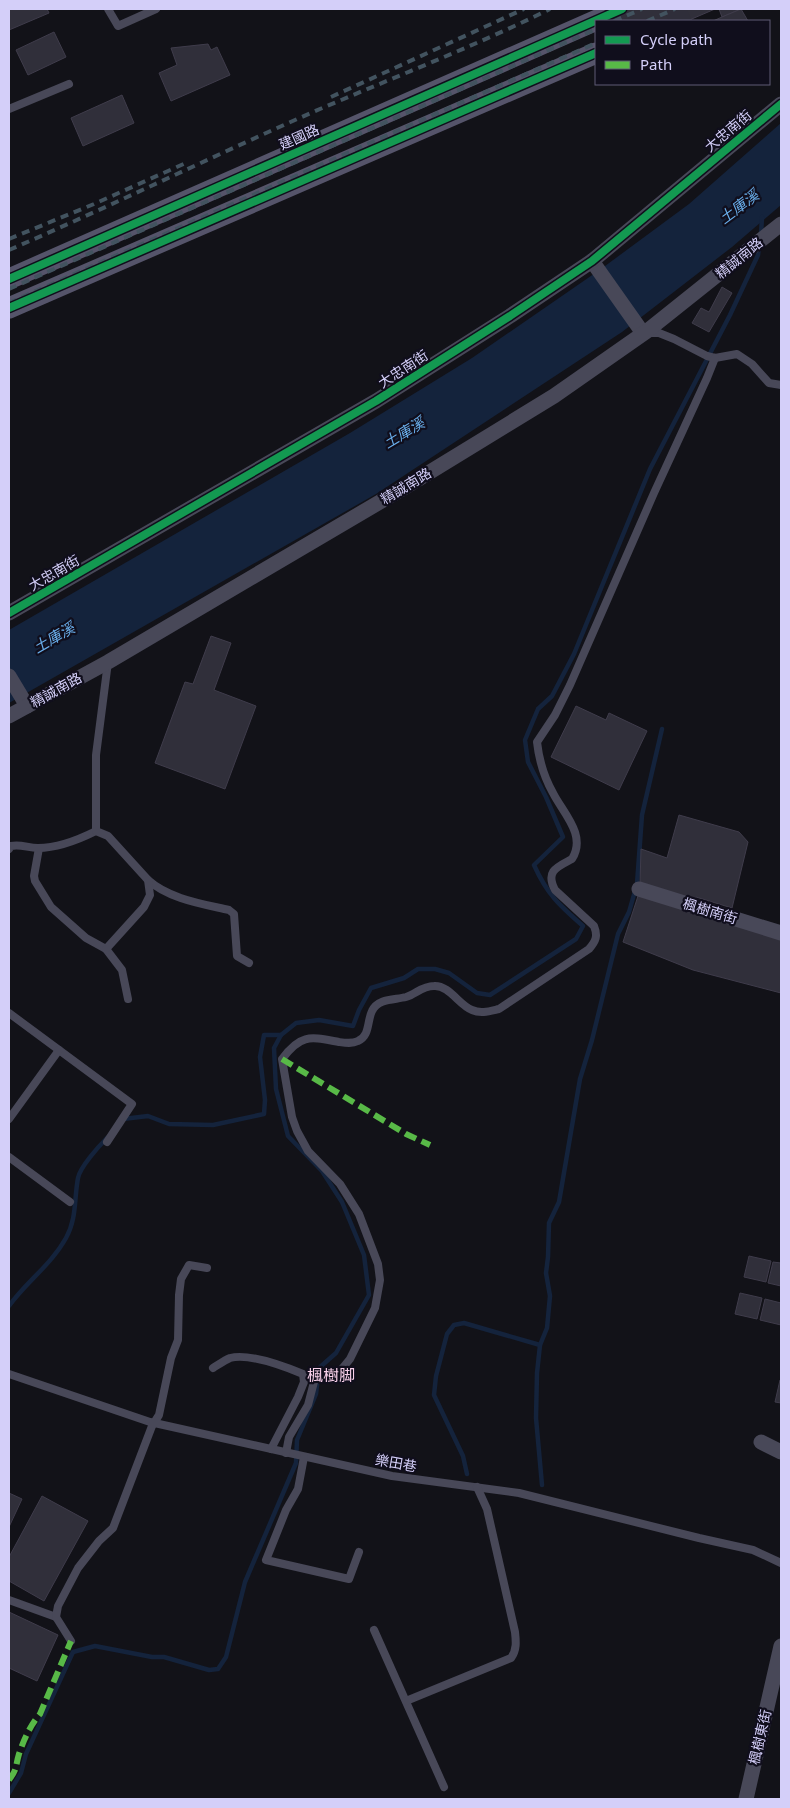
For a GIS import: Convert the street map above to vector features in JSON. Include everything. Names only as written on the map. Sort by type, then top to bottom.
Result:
[{"type":"main road","name":"建國路","points":[[9,278],[595,21]]},
{"type":"main road","points":[[9,308],[595,52]]},
{"type":"street","name":"大忠南街","points":[[9,613],[376,402],[510,316],[592,261],[781,104]]},
{"type":"street","name":"精誠南路","points":[[9,716],[25,702],[108,662],[407,486],[554,396],[751,249],[781,224]]},
{"type":"street","points":[[592,261],[641,331]]},
{"type":"street","points":[[9,676],[25,702]]},
{"type":"street","name":"楓樹南街","points":[[639,889],[781,933]]},
{"type":"street","points":[[761,1442],[781,1452]]},
{"type":"street","name":"楓樹東街","points":[[746,1799],[781,1646]]},
{"type":"lane","points":[[108,9],[118,26],[156,9]]},
{"type":"lane","points":[[9,109],[69,84]]},
{"type":"lane","points":[[641,331],[659,333],[715,358],[737,354],[752,364],[769,383],[781,385]]},
{"type":"lane","points":[[286,1453],[289,1437],[308,1405],[315,1378],[341,1370],[350,1359],[375,1308],[380,1280],[378,1264],[359,1214],[340,1184],[308,1151],[297,1131],[292,1117],[282,1059],[291,1047],[311,1037],[352,1044],[359,1041],[364,1038],[372,1010],[376,1006],[394,998],[406,997],[423,987],[436,986],[443,988],[473,1010],[486,1012],[499,1009],[589,949],[596,941],[597,933],[594,926],[555,890],[552,884],[551,874],[554,869],[572,859],[577,846],[572,823],[548,783],[539,758],[537,742],[556,715],[570,685],[715,358]]},
{"type":"lane","points":[[96,832],[96,755],[108,662]]},
{"type":"lane","points":[[9,849],[10,846],[19,844],[40,848],[77,840],[96,832],[108,836],[154,886],[167,893],[229,910],[234,914],[237,956],[249,963]]},
{"type":"lane","points":[[40,848],[34,876],[35,881],[52,907],[86,938],[106,949],[122,970],[128,999]]},
{"type":"lane","points":[[106,949],[144,907],[150,895],[148,880]]},
{"type":"lane","points":[[9,1012],[132,1104],[107,1142]]},
{"type":"lane","points":[[9,1119],[59,1050]]},
{"type":"lane","points":[[9,1157],[70,1202]]},
{"type":"lane","points":[[56,1617],[58,1606],[78,1568],[112,1528],[154,1422],[159,1415],[171,1358],[178,1340],[181,1278],[189,1266],[207,1268]]},
{"type":"lane","points":[[213,1368],[230,1358],[242,1357],[283,1365],[303,1374],[304,1382],[298,1397],[271,1449]]},
{"type":"lane","name":"樂田巷","points":[[9,1374],[154,1422],[392,1476],[519,1493],[753,1550],[781,1563]]},
{"type":"lane","points":[[304,1457],[298,1489],[286,1510],[266,1560],[348,1579],[359,1552]]},
{"type":"lane","points":[[406,1701],[511,1658],[515,1653],[515,1632],[487,1509],[477,1487]]},
{"type":"lane","points":[[9,1600],[56,1617],[71,1641]]},
{"type":"lane","points":[[374,1630],[444,1787]]},
{"type":"water","name":"土庫溪","points":[[781,123],[781,205],[732,247],[622,332],[376,494],[9,703],[9,630],[350,433],[472,358],[601,269],[689,204]]},
{"type":"building","points":[[9,9],[47,9],[49,13],[9,30]]},
{"type":"building","points":[[595,9],[715,9],[689,20],[600,20]]},
{"type":"building","points":[[719,9],[741,9],[722,17]]},
{"type":"building","points":[[741,9],[747,20],[715,20]]},
{"type":"building","points":[[54,32],[66,57],[28,75],[16,50]]},
{"type":"building","points":[[208,44],[211,50],[217,47],[230,75],[171,101],[159,73],[177,65],[171,48]]},
{"type":"building","points":[[122,95],[134,123],[83,146],[71,118]]},
{"type":"building","points":[[722,287],[732,293],[709,332],[692,323],[701,308],[709,312]]},
{"type":"building","points":[[211,636],[231,643],[214,690],[256,706],[225,789],[155,763],[185,682],[193,684]]},
{"type":"building","points":[[576,706],[606,720],[609,713],[647,731],[619,790],[551,757]]},
{"type":"building","points":[[679,815],[739,832],[748,842],[732,908],[696,897],[694,902],[640,884],[641,849],[667,858]]},
{"type":"building","points":[[639,893],[781,936],[781,993],[693,970],[623,942]]},
{"type":"building","points":[[749,1256],[771,1261],[766,1282],[744,1277]]},
{"type":"building","points":[[773,1262],[781,1263],[781,1286],[768,1283]]},
{"type":"building","points":[[740,1293],[762,1298],[757,1319],[735,1314]]},
{"type":"building","points":[[765,1299],[781,1303],[781,1325],[760,1320]]},
{"type":"building","points":[[781,1380],[781,1403],[775,1402]]},
{"type":"building","points":[[9,1493],[22,1499],[9,1527]]},
{"type":"building","points":[[42,1496],[88,1521],[44,1601],[9,1581],[9,1557]]},
{"type":"building","points":[[9,1612],[58,1635],[37,1681],[9,1668]]},
{"type":"waterway","points":[[761,234],[762,217]]},
{"type":"waterway","points":[[9,1793],[21,1773],[26,1754],[73,1652],[95,1646],[152,1657],[164,1657],[209,1670],[218,1669],[226,1657],[245,1582],[296,1463],[297,1440],[316,1394],[319,1368],[336,1353],[369,1295],[364,1255],[342,1202],[322,1171],[288,1136],[276,1089],[274,1048],[281,1035],[296,1023],[319,1020],[353,1026],[371,988],[404,978],[418,969],[435,969],[449,973],[477,993],[490,995],[576,939],[583,926],[554,899],[534,865],[563,837],[546,797],[528,762],[525,740],[538,709],[552,696],[574,654],[650,469],[730,315],[758,255],[759,247]]},
{"type":"waterway","points":[[542,1485],[536,1418],[537,1373],[540,1345],[547,1328],[550,1296],[546,1273],[549,1223],[559,1202],[580,1079],[592,1040],[618,934],[629,912],[637,884],[642,815],[662,729]]},
{"type":"waterway","points":[[123,1119],[148,1116],[169,1124],[213,1125],[264,1114],[265,1100],[260,1057],[264,1035],[281,1035]]},
{"type":"waterway","points":[[9,1306],[53,1257],[66,1238],[74,1216],[79,1173],[107,1138]]},
{"type":"waterway","points":[[467,1474],[463,1456],[434,1395],[436,1376],[447,1334],[454,1325],[464,1323],[540,1345]]},
{"type":"tunnel","points":[[599,19],[622,9]]},
{"type":"tunnel","points":[[671,20],[698,9]]},
{"type":"railway","points":[[331,97],[524,9]]},
{"type":"railway","points":[[9,250],[313,112],[462,49],[550,9]]},
{"type":"railway","points":[[616,20],[642,9]]},
{"type":"railway","points":[[649,20],[675,9]]},
{"type":"railway","points":[[9,289],[595,29]]},
{"type":"railway","points":[[9,303],[595,43]]},
{"type":"railway","points":[[9,239],[188,162]]},
{"type":"marked path","points":[[282,1059],[406,1134],[430,1145]]},
{"type":"marked path","points":[[9,1780],[15,1770],[25,1738],[40,1714],[71,1641]]},
{"type":"cycle path","points":[[597,20],[622,9]]},
{"type":"cycle path","points":[[9,279],[595,21]]},
{"type":"cycle path","points":[[9,308],[595,53]]},
{"type":"cycle path","points":[[9,613],[376,401],[510,316],[592,261],[781,104]]},
{"type":"district","name":"楓樹脚","points":[[331,1375]]}]
